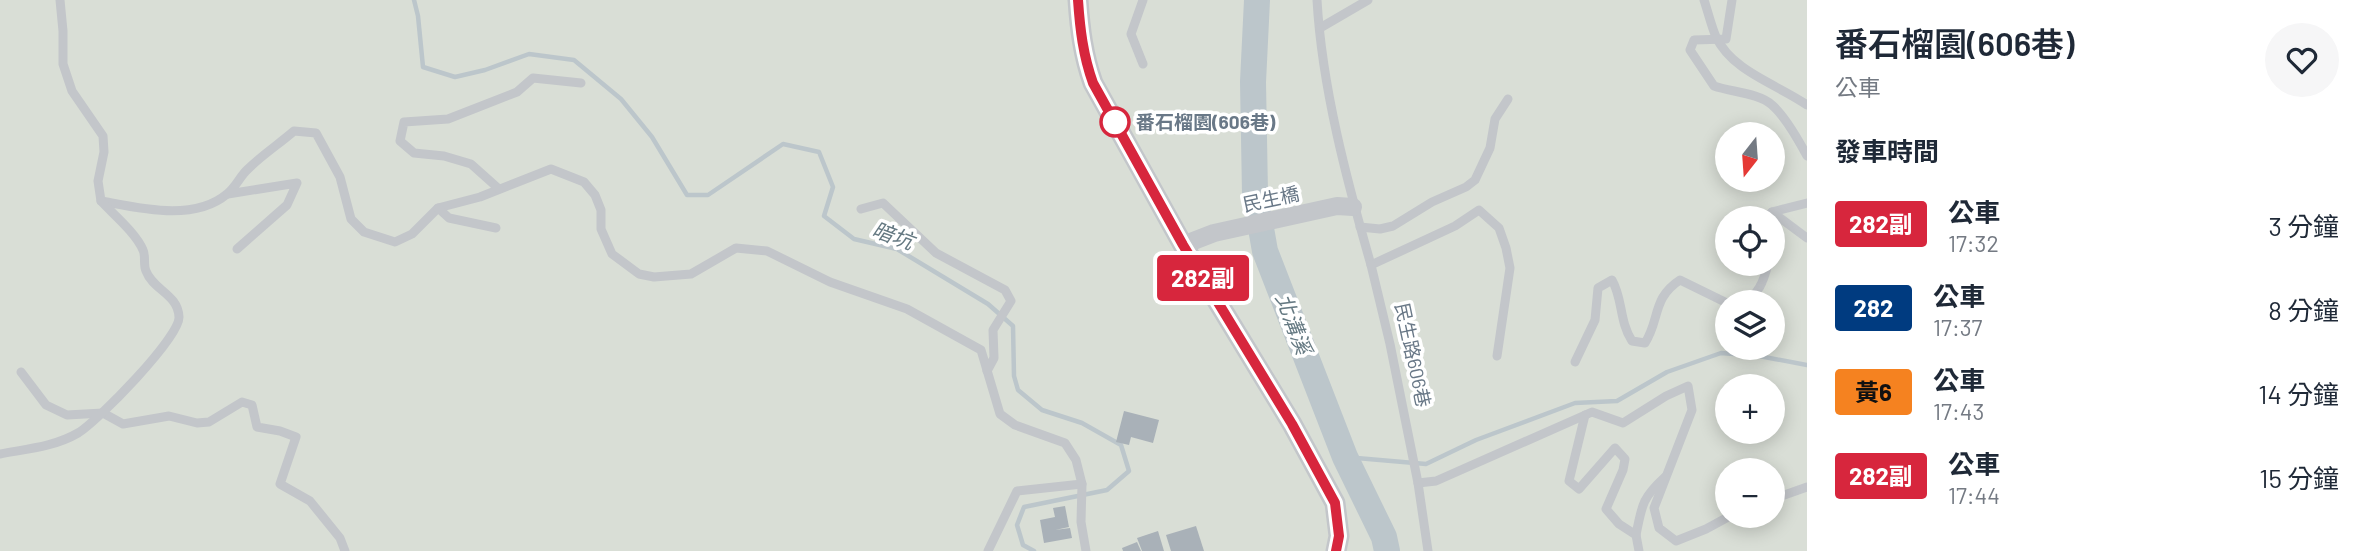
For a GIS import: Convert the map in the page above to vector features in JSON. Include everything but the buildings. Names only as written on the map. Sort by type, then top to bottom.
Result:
[{"type":"street","points":[[1078,0],[1085,62],[1093,83],[1183,245],[1292,424],[1335,503],[1339,536],[1336,551]]},
{"type":"street","name":"民生橋","points":[[1183,245],[1214,233],[1345,206]]},
{"type":"lane","points":[[0,454],[45,446],[78,433],[103,413],[154,357],[180,321],[178,304],[146,272],[143,250],[101,201],[98,181],[104,152],[103,136],[72,91],[63,64],[60,0]]},
{"type":"lane","points":[[1143,0],[1130,34],[1143,64]]},
{"type":"lane","name":"民生路606巷","points":[[1317,0],[1345,206],[1360,227],[1371,265],[1416,472],[1428,551]]},
{"type":"lane","points":[[1320,28],[1368,0]]},
{"type":"lane","points":[[1704,0],[1716,37],[1730,57],[1807,105]]},
{"type":"lane","points":[[1732,0],[1726,39],[1716,37],[1694,40],[1690,50],[1714,86],[1759,98],[1772,105],[1800,141],[1807,156]]},
{"type":"lane","points":[[499,189],[471,164],[444,156],[414,153],[400,141],[404,122],[448,119],[517,92],[533,78],[581,83]]},
{"type":"lane","points":[[1360,227],[1380,229],[1393,226],[1475,180],[1490,148],[1496,120],[1508,99]]},
{"type":"lane","points":[[228,194],[246,170],[294,131],[316,134],[340,177],[351,219],[363,232],[395,242],[412,234],[438,208],[551,169],[584,181],[598,202],[601,229],[612,254],[639,274],[654,277],[691,274],[736,248],[767,251],[830,282],[907,309],[981,350],[1000,414],[1015,425],[1065,443],[1076,460],[1082,484],[1081,522],[1086,551]]},
{"type":"lane","points":[[101,201],[138,208],[189,210],[205,207],[228,194],[297,183],[288,205],[237,249]]},
{"type":"lane","points":[[861,209],[883,203],[936,253],[1005,290],[1011,301],[993,330],[994,358],[987,372]]},
{"type":"lane","points":[[1785,210],[1807,203]]},
{"type":"lane","points":[[438,208],[449,218],[496,228]]},
{"type":"lane","points":[[1371,265],[1455,226],[1479,210],[1499,228],[1510,268],[1497,356]]},
{"type":"lane","points":[[1785,225],[1807,238]]},
{"type":"lane","points":[[1575,362],[1595,320],[1598,288],[1612,280],[1619,292],[1625,330],[1632,341],[1645,343],[1651,333],[1659,303],[1668,287],[1680,280],[1715,297]]},
{"type":"lane","points":[[21,372],[46,405],[67,415],[103,413],[123,424],[169,416],[197,423],[209,422],[242,402],[252,404],[257,427],[280,430],[296,437],[280,484],[310,501],[340,538],[345,551]]},
{"type":"lane","points":[[1418,483],[1436,481],[1592,412],[1623,424],[1666,396],[1688,386],[1692,410],[1654,508],[1659,528],[1676,541],[1715,524]]},
{"type":"lane","points":[[1585,415],[1569,481],[1579,489],[1615,449],[1625,459],[1606,509],[1619,524],[1636,535]]},
{"type":"lane","points":[[1639,551],[1636,535],[1641,507],[1648,493],[1667,475]]},
{"type":"lane","points":[[988,551],[1017,491],[1082,484]]},
{"type":"lane","points":[[1785,495],[1807,487]]},
{"type":"shaded area","points":[[0,0],[1807,0],[1807,551],[0,551]]},
{"type":"waterway","name":"暗坑","points":[[414,0],[423,67],[455,77],[485,70],[529,54],[574,60],[621,99],[652,137],[687,195],[708,195],[783,144],[819,152],[833,187],[824,216],[854,239],[897,249],[988,304],[1013,326],[1014,376],[1018,390],[1042,410],[1082,423],[1121,445],[1129,471],[1107,490],[1024,507],[1017,525],[1023,545],[1034,551]]},
{"type":"waterway","name":"北溝溪","points":[[1257,0],[1253,82],[1255,194],[1265,251],[1345,457],[1384,537],[1387,551]]},
{"type":"waterway","points":[[1345,457],[1426,464],[1476,440],[1575,403],[1617,401],[1667,372],[1721,353],[1759,356],[1807,365]]},
{"type":"bus line","name":"282副","points":[[1078,0],[1085,62],[1093,83],[1183,245],[1292,424],[1335,503],[1339,536],[1336,551]]},
{"type":"place","name":"番石榴園(606巷)","points":[[1115,122]]}]
